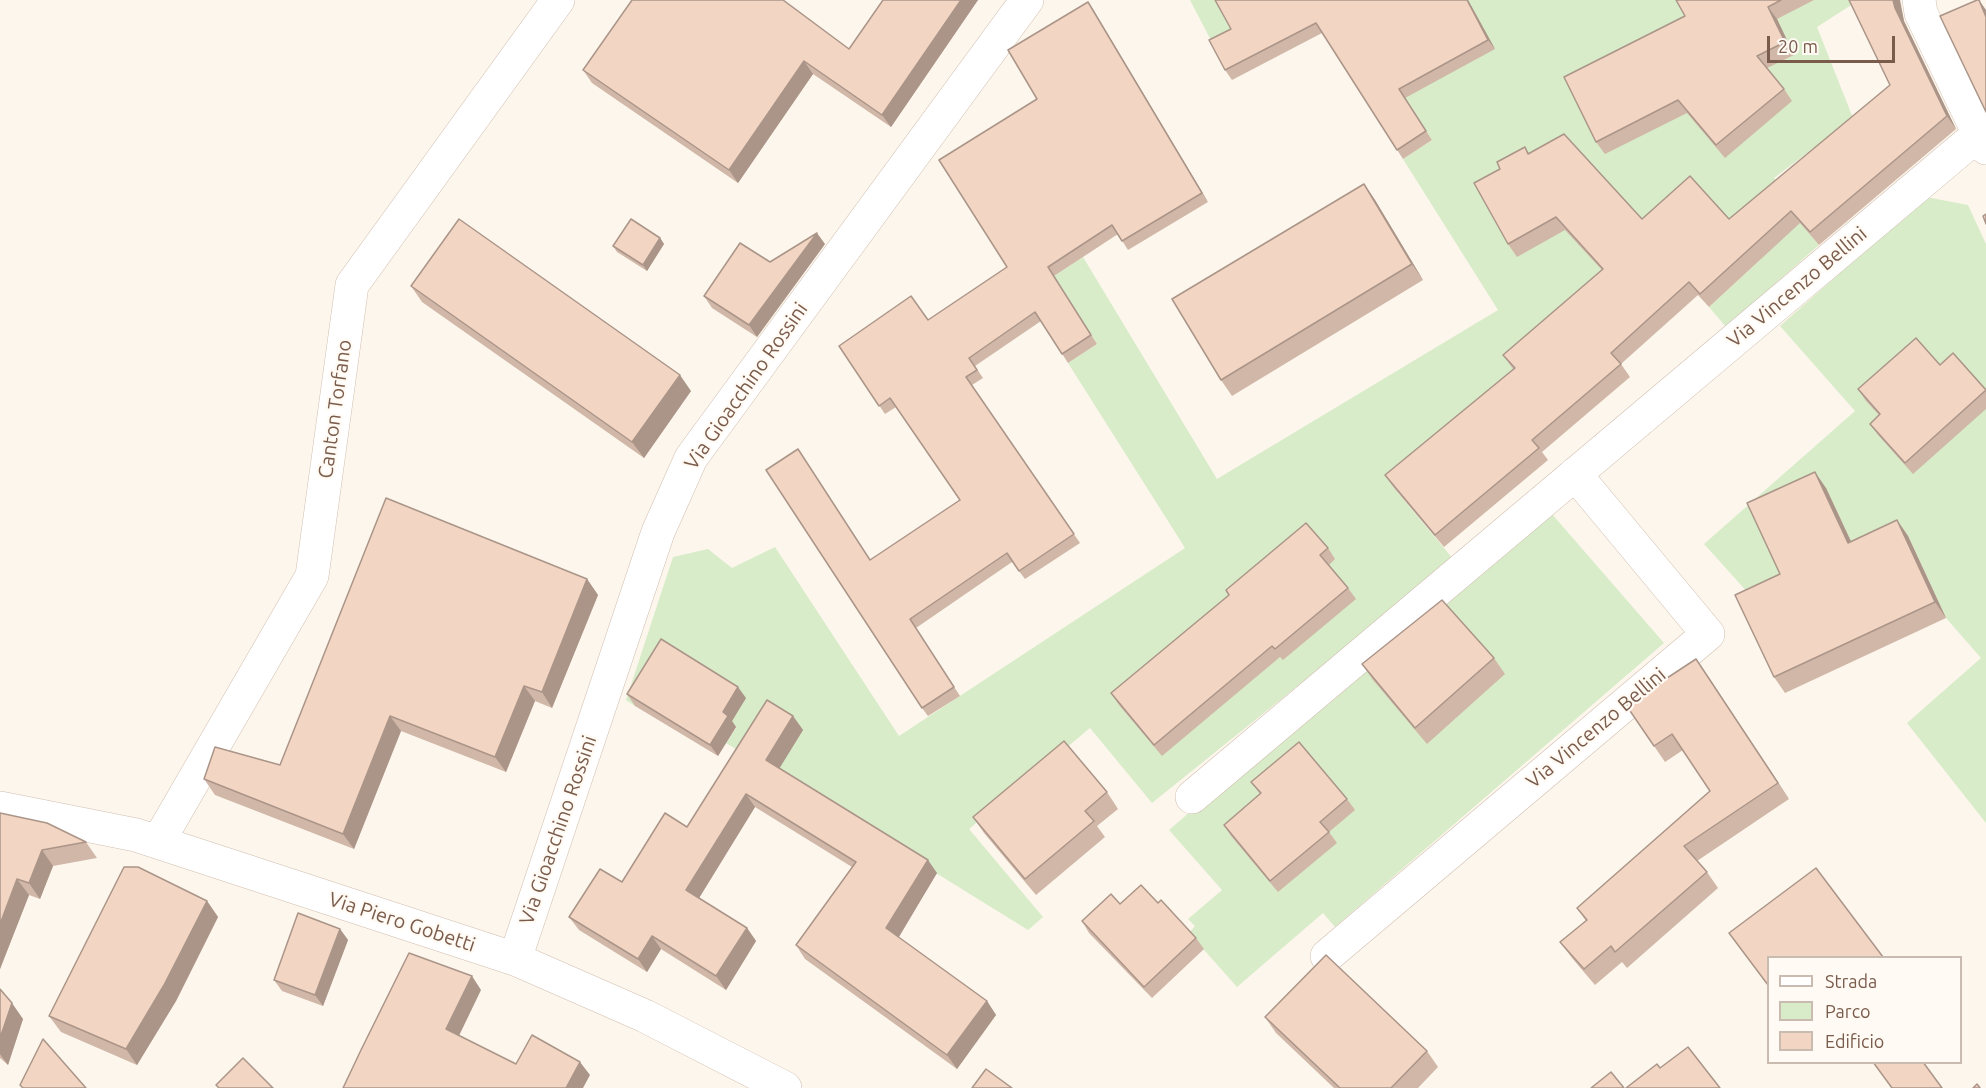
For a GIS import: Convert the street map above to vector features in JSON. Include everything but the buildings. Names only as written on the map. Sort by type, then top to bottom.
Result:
[{"type":"street","name":"Canton Torfano","points":[[158,842],[312,576],[352,285],[558,0]]},
{"type":"street","name":"Via Gioacchino Rossini","points":[[515,959],[658,532],[691,458],[1027,0]]},
{"type":"street","points":[[1919,0],[1921,13],[1983,141]]},
{"type":"street","name":"Via Vincenzo Bellini","points":[[1192,797],[1575,474],[1983,141]]},
{"type":"street","name":"Via Vincenzo Bellini","points":[[1327,956],[1708,634],[1575,474]]},
{"type":"street","name":"Via Piero Gobetti","points":[[0,808],[136,835],[515,959],[645,1016],[785,1088]]},
{"type":"green space","points":[[1190,0],[1261,0],[1216,50]]},
{"type":"green space","points":[[1343,0],[1859,0],[1817,27],[1853,118],[1774,178],[1786,192],[1780,198],[1819,245],[1726,327],[1709,307],[1761,259],[1612,281],[1524,381],[1394,488],[1454,560],[1152,803],[1090,728],[969,829],[1043,917],[1028,930],[726,743],[736,728],[669,651],[635,706],[626,700],[673,557],[708,549],[732,568],[775,547],[899,736],[1185,548],[1068,363],[1097,344],[1054,276],[1083,257],[1217,479],[1498,310],[1403,159],[1432,140]]},
{"type":"green space","points":[[1926,197],[1968,205],[1986,244],[1986,823],[1907,723],[1981,658],[1946,618],[1908,536],[1759,605],[1704,544],[1855,411],[1780,326]]},
{"type":"green space","points":[[1545,506],[1664,643],[1335,927],[1323,913],[1237,987],[1189,933],[1195,926],[1188,919],[1222,890],[1169,830]]}]
